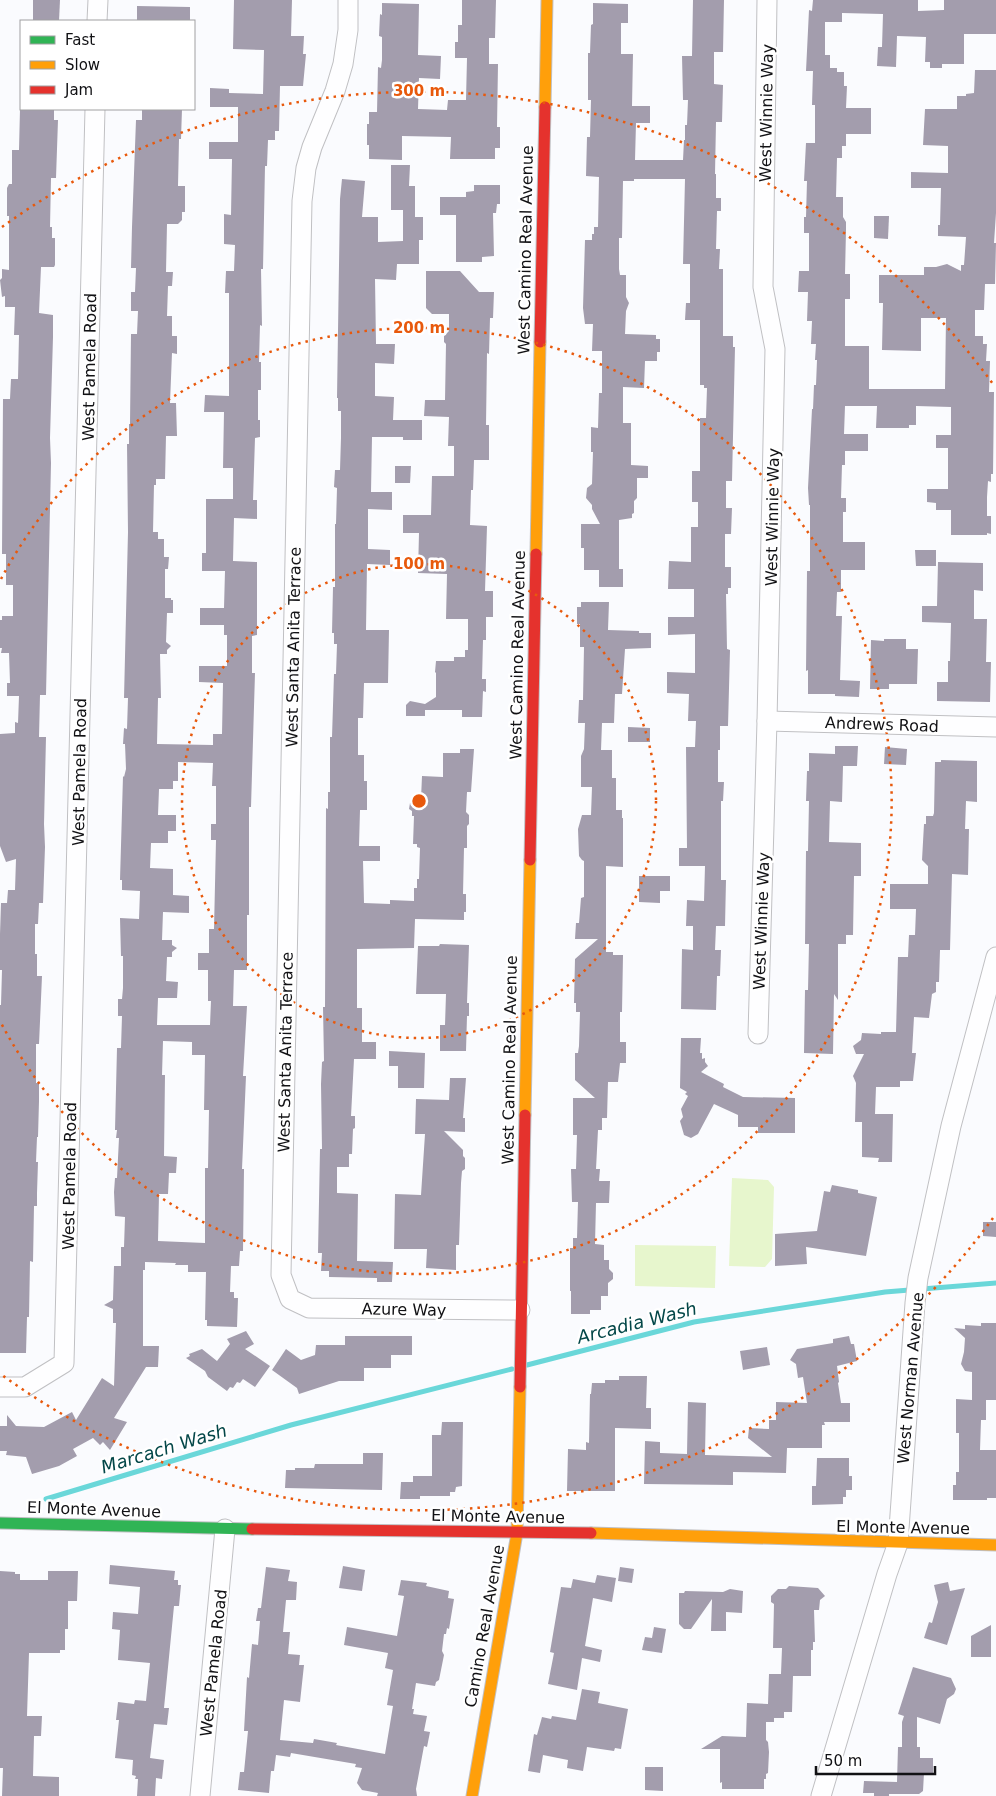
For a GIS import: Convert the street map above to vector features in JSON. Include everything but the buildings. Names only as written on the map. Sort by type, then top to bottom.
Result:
[{"type":"street","points":[[97,20],[98,0]]},
{"type":"street","name":"West Santa Anita Terrace","points":[[290,1299],[281,1274],[302,201],[306,168],[312,147],[335,91],[343,64],[348,30],[348,0]]},
{"type":"street","name":"West Camino Real Avenue","points":[[520,1310],[546,0]]},
{"type":"street","name":"West Winnie Way","points":[[758,1034],[768,721],[775,349],[763,287],[768,0]]},
{"type":"street","name":"West Pamela Road","points":[[0,1387],[25,1387],[64,1363],[95,110]]},
{"type":"street","name":"Andrews Road","points":[[768,721],[996,727]]},
{"type":"street","name":"West Norman Avenue","points":[[820,1796],[898,1543],[918,1278],[951,1126],[996,957]]},
{"type":"street","name":"Azure Way","points":[[290,1299],[309,1308],[520,1310]]},
{"type":"street","name":"Camino Real Avenue","points":[[472,1796],[517,1533],[520,1310]]},
{"type":"street","name":"El Monte Avenue","points":[[0,1523],[996,1545]]},
{"type":"street","name":"West Pamela Road","points":[[200,1796],[225,1529]]},
{"type":"green space","points":[[732,1178],[768,1180],[774,1187],[772,1259],[765,1267],[729,1266]]},
{"type":"green space","points":[[635,1245],[716,1246],[715,1288],[635,1286]]},
{"type":"waterway","name":"Arcadia Wash","points":[[527,1365],[694,1322],[885,1292],[996,1283]]},
{"type":"waterway","name":"Marcach Wash","points":[[46,1499],[291,1425],[512,1369]]},
{"type":"traffic: fast","points":[[0,1523],[252,1529]]},
{"type":"traffic: slow","points":[[545,107],[547,0]]},
{"type":"traffic: slow","points":[[536,554],[540,342]]},
{"type":"traffic: slow","points":[[525,1115],[530,860]]},
{"type":"traffic: slow","points":[[472,1796],[517,1533],[520,1387]]},
{"type":"traffic: slow","points":[[591,1533],[996,1545]]},
{"type":"traffic: jam","points":[[540,342],[545,107]]},
{"type":"traffic: jam","points":[[530,860],[536,554]]},
{"type":"traffic: jam","points":[[520,1387],[525,1115]]},
{"type":"traffic: jam","points":[[252,1529],[591,1533]]}]
